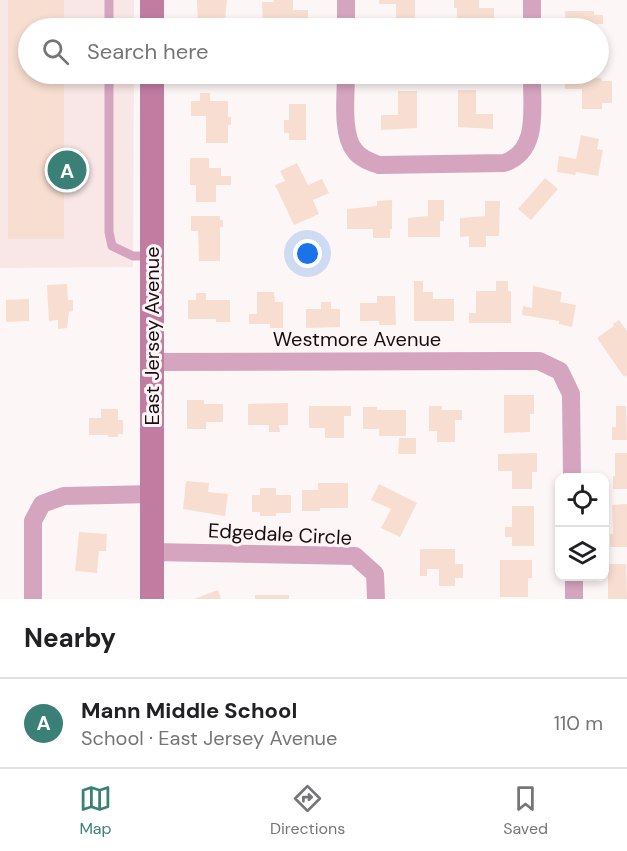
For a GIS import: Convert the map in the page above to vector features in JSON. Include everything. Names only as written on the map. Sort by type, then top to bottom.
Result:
[{"type":"street","points":[[152,0],[152,18]]},
{"type":"street","points":[[345,0],[346,18]]},
{"type":"street","points":[[532,0],[532,18]]},
{"type":"street","name":"East Jersey Avenue","points":[[152,84],[152,599]]},
{"type":"street","points":[[346,84],[346,131],[350,144],[356,153],[379,165],[504,163],[514,160],[528,143],[531,133],[532,84]]},
{"type":"street","name":"Westmore Avenue","points":[[152,362],[539,362],[560,371],[571,393],[572,473]]},
{"type":"street","points":[[33,599],[33,521],[42,504],[64,496],[153,494]]},
{"type":"street","name":"Edgedale Circle","points":[[152,552],[355,556],[375,574],[376,599]]},
{"type":"street","points":[[574,581],[574,599]]},
{"type":"lane","points":[[109,0],[109,18]]},
{"type":"lane","points":[[109,84],[109,232],[112,246],[133,256],[152,256]]},
{"type":"shaded area","points":[[0,0],[134,0],[134,18],[18,18],[18,84],[134,84],[133,267],[0,268]]},
{"type":"building","points":[[8,0],[64,0],[64,18],[18,18],[18,84],[64,84],[64,239],[8,239]]},
{"type":"building","points":[[197,0],[227,0],[225,18],[198,18]]},
{"type":"building","points":[[274,0],[293,0],[293,10],[308,10],[308,18],[263,18],[262,2],[274,2]]},
{"type":"building","points":[[379,0],[415,0],[415,18],[396,18],[396,4],[379,4]]},
{"type":"building","points":[[454,0],[479,0],[479,8],[494,8],[494,18],[457,18],[457,8],[454,8]]},
{"type":"building","points":[[565,11],[594,11],[594,15],[603,15],[603,18],[565,18]]},
{"type":"building","points":[[609,81],[612,81],[612,103],[602,103],[602,109],[582,109],[582,89],[565,89],[565,84],[609,84]]},
{"type":"building","points":[[458,90],[476,90],[476,114],[493,114],[493,129],[458,127]]},
{"type":"building","points":[[398,91],[417,91],[417,128],[381,130],[381,115],[398,115]]},
{"type":"building","points":[[200,93],[210,93],[210,101],[228,101],[228,117],[231,117],[231,125],[228,125],[228,143],[206,143],[206,116],[191,116],[191,101],[200,101]]},
{"type":"building","points":[[289,104],[306,104],[306,140],[289,140],[289,133],[284,133],[284,120],[289,120]]},
{"type":"building","points":[[581,135],[599,139],[597,149],[603,150],[598,176],[576,172],[575,175],[557,172],[559,156],[576,159]]},
{"type":"building","points":[[190,158],[209,158],[209,168],[221,168],[221,176],[231,176],[231,185],[216,185],[216,202],[196,202],[196,185],[190,185]]},
{"type":"building","points":[[297,163],[308,185],[322,179],[329,193],[313,200],[319,214],[294,225],[275,185],[285,181],[280,171]]},
{"type":"building","points":[[545,178],[558,189],[531,220],[518,209]]},
{"type":"building","points":[[392,200],[390,238],[373,238],[373,229],[347,229],[347,209],[377,206],[377,201]]},
{"type":"building","points":[[428,200],[444,200],[444,221],[440,221],[440,237],[408,237],[408,218],[428,216]]},
{"type":"building","points":[[485,201],[500,201],[499,236],[486,236],[486,247],[469,247],[469,236],[460,237],[460,218],[485,216]]},
{"type":"building","points":[[191,216],[220,216],[220,220],[223,220],[223,227],[220,227],[220,261],[199,261],[198,231],[191,231]]},
{"type":"building","points":[[414,281],[423,281],[423,292],[433,292],[433,299],[454,299],[454,321],[414,321]]},
{"type":"building","points":[[496,281],[508,281],[508,291],[511,291],[511,323],[469,323],[469,313],[476,313],[476,291],[496,291]]},
{"type":"building","points":[[67,284],[68,300],[73,300],[73,311],[69,312],[67,328],[58,329],[58,320],[49,321],[47,285]]},
{"type":"building","points":[[533,286],[562,292],[560,302],[576,305],[572,327],[559,324],[559,321],[522,315],[523,306],[532,308]]},
{"type":"building","points":[[257,292],[274,292],[275,302],[283,302],[283,328],[270,328],[270,324],[249,324],[249,314],[257,314]]},
{"type":"building","points":[[196,293],[206,293],[206,300],[230,300],[230,322],[216,322],[216,319],[188,319],[188,300],[196,300]]},
{"type":"building","points":[[377,296],[395,296],[396,325],[379,325],[379,321],[360,321],[360,303],[377,303]]},
{"type":"building","points":[[29,299],[29,321],[6,322],[6,300]]},
{"type":"building","points":[[321,302],[331,302],[331,309],[340,309],[340,327],[306,328],[306,309],[321,309]]},
{"type":"building","points":[[619,320],[627,331],[627,375],[624,377],[597,338]]},
{"type":"building","points":[[504,395],[534,395],[534,414],[530,414],[530,432],[504,433]]},
{"type":"building","points":[[187,400],[204,400],[204,404],[223,404],[223,422],[206,422],[206,429],[187,429]]},
{"type":"building","points":[[288,403],[288,425],[279,425],[280,432],[269,432],[269,425],[248,425],[248,404]]},
{"type":"building","points":[[309,406],[351,406],[351,416],[344,416],[344,438],[325,438],[325,428],[309,428]]},
{"type":"building","points":[[429,406],[442,406],[442,410],[462,410],[462,420],[455,420],[455,442],[437,442],[437,431],[429,431]]},
{"type":"building","points":[[616,406],[626,406],[627,440],[612,440],[612,427],[616,427]]},
{"type":"building","points":[[363,407],[377,407],[377,410],[406,410],[406,436],[379,436],[379,429],[363,429]]},
{"type":"building","points":[[101,409],[118,409],[118,420],[123,420],[123,434],[118,434],[118,437],[89,435],[89,418],[101,418]]},
{"type":"building","points":[[399,438],[416,438],[416,454],[398,454]]},
{"type":"building","points":[[537,453],[537,472],[532,472],[532,489],[512,489],[512,471],[498,471],[498,454]]},
{"type":"building","points":[[615,453],[627,453],[627,489],[613,489]]},
{"type":"building","points":[[186,481],[209,483],[208,492],[228,494],[225,516],[183,509]]},
{"type":"building","points":[[318,483],[348,483],[348,508],[320,508],[320,511],[302,511],[302,490],[318,490]]},
{"type":"building","points":[[379,484],[417,503],[400,537],[381,528],[391,509],[371,500]]},
{"type":"building","points":[[260,488],[276,488],[276,495],[291,495],[291,513],[260,516],[260,512],[252,512],[252,495],[260,495]]},
{"type":"building","points":[[627,504],[627,547],[610,547],[610,534],[613,534],[612,505]]},
{"type":"building","points":[[512,506],[534,506],[534,546],[512,546],[512,537],[505,537],[505,527],[512,527]]},
{"type":"building","points":[[79,532],[107,534],[106,551],[99,551],[97,573],[75,571]]},
{"type":"building","points":[[420,549],[455,549],[455,564],[463,564],[463,578],[455,578],[455,586],[439,586],[439,569],[427,569],[427,576],[420,576]]},
{"type":"building","points":[[500,560],[532,560],[532,578],[528,578],[528,597],[500,597]]},
{"type":"building","points":[[609,564],[626,564],[627,599],[608,599]]},
{"type":"building","points":[[218,590],[221,599],[194,599]]},
{"type":"building","points":[[255,595],[289,595],[289,599],[255,599]]},
{"type":"place","name":"Mann Middle School","points":[[67,170]]}]
